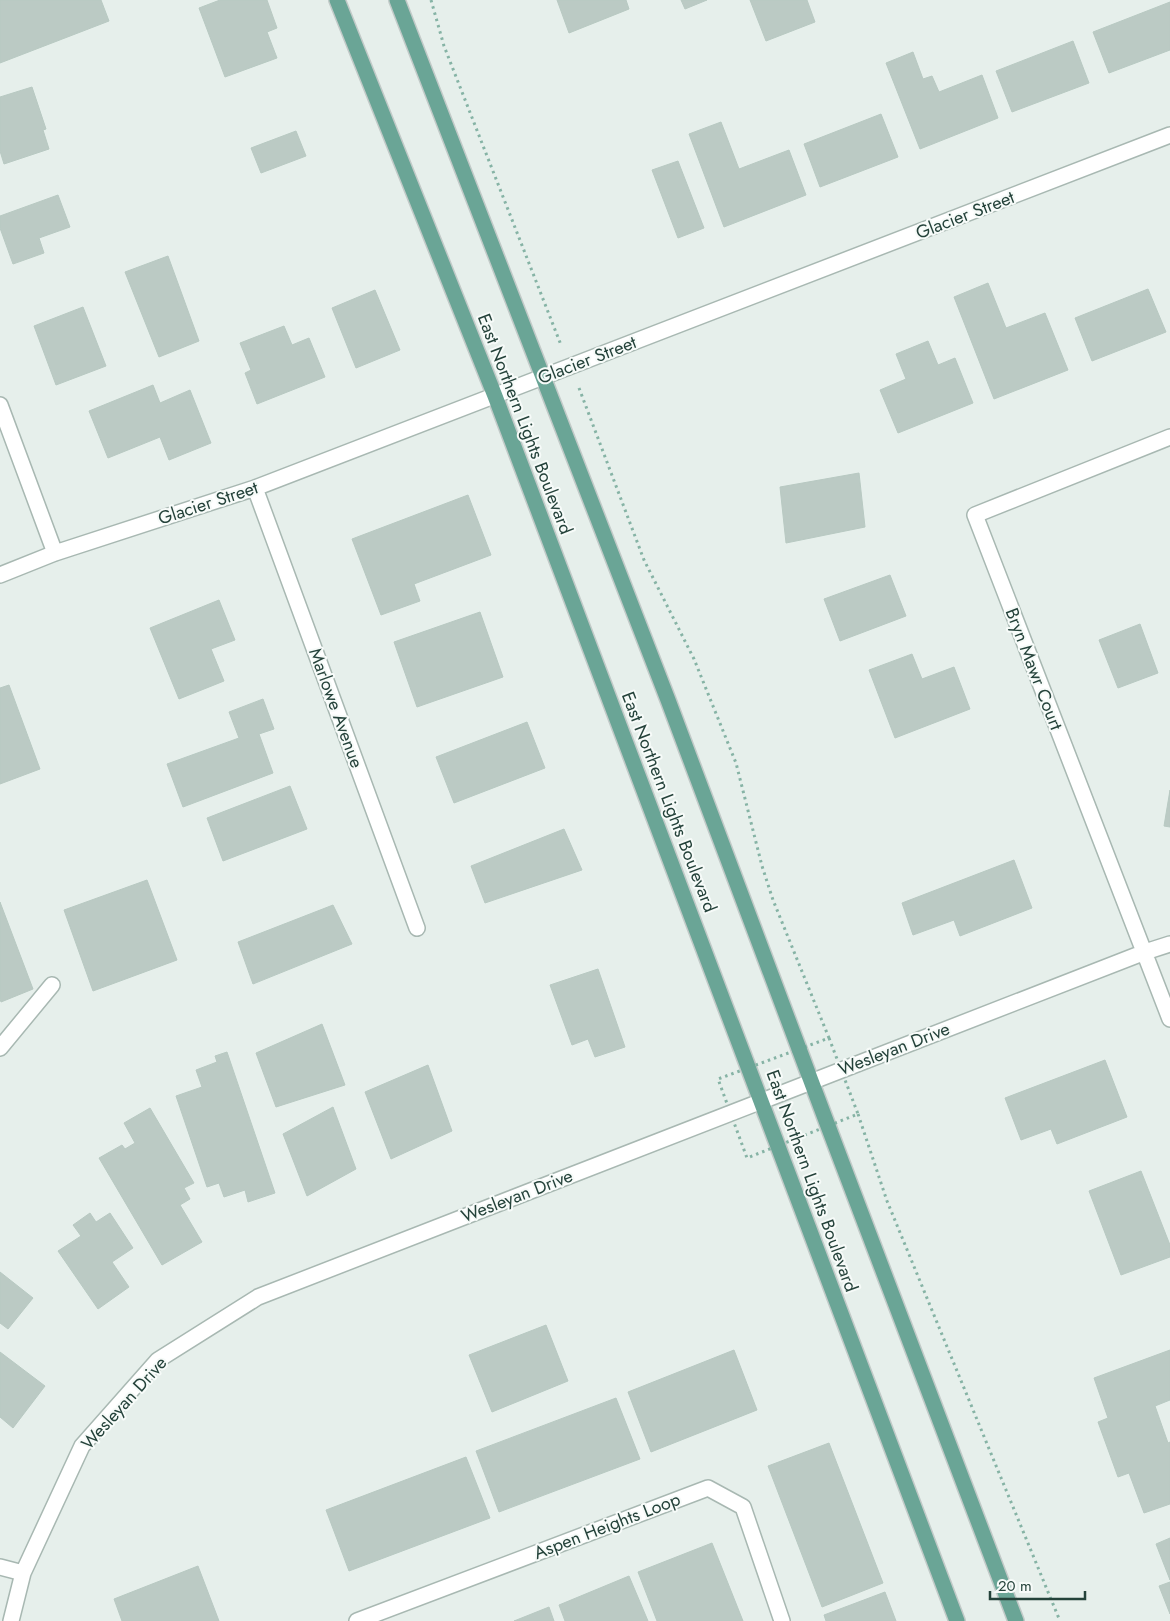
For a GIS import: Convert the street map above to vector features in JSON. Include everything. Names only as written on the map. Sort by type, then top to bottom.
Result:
[{"type":"main road","name":"East Northern Lights Boulevard","points":[[337,0],[495,396],[957,1621]]},
{"type":"main road","name":"East Northern Lights Boulevard","points":[[397,0],[668,700],[798,1049],[812,1081],[831,1136],[1016,1621]]},
{"type":"street","name":"Glacier Street","points":[[0,576],[55,553],[255,488],[1170,135]]},
{"type":"street","points":[[0,405],[55,553]]},
{"type":"street","name":"Bryn Mawr Court","points":[[1170,437],[974,515],[1170,1019]]},
{"type":"street","name":"Marlowe Avenue","points":[[255,488],[417,928]]},
{"type":"street","name":"Wesleyan Drive","points":[[11,1621],[22,1573],[82,1446],[158,1360],[258,1297],[1144,952],[1170,944]]},
{"type":"street","points":[[0,1048],[52,985]]},
{"type":"street","name":"Aspen Heights Loop","points":[[357,1621],[708,1488],[743,1508],[782,1621]]},
{"type":"street","points":[[0,1567],[22,1573]]},
{"type":"path","points":[[431,0],[444,46],[555,331]]},
{"type":"path","points":[[587,406],[644,560],[694,659],[736,763],[762,866],[773,900],[829,1038]]},
{"type":"path","points":[[858,1114],[887,1201],[1060,1621]]},
{"type":"building","points":[[0,0],[101,0],[109,21],[0,63]]},
{"type":"building","points":[[220,0],[267,0],[277,28],[267,32],[277,58],[225,77],[199,8]]},
{"type":"building","points":[[557,0],[626,0],[629,9],[569,33]]},
{"type":"building","points":[[681,0],[707,0],[685,9]]},
{"type":"building","points":[[750,0],[807,0],[815,22],[766,41]]},
{"type":"building","points":[[1170,2],[1170,50],[1109,73],[1093,32]]},
{"type":"building","points":[[1073,41],[1089,83],[1012,112],[996,71]]},
{"type":"building","points":[[913,52],[923,79],[932,76],[939,92],[982,75],[998,118],[920,149],[886,63]]},
{"type":"building","points":[[32,87],[46,129],[43,130],[49,149],[4,164],[0,151],[0,97]]},
{"type":"building","points":[[881,114],[898,157],[820,187],[804,144]]},
{"type":"building","points":[[721,122],[739,169],[789,150],[806,195],[724,227],[689,134]]},
{"type":"building","points":[[296,131],[306,156],[261,173],[251,148]]},
{"type":"building","points":[[678,161],[704,228],[678,238],[652,170]]},
{"type":"building","points":[[58,195],[70,227],[39,238],[44,253],[13,264],[0,228],[0,216]]},
{"type":"building","points":[[168,256],[199,341],[159,357],[125,272]]},
{"type":"building","points":[[988,283],[1006,328],[1045,313],[1068,370],[994,399],[954,297]]},
{"type":"building","points":[[1148,289],[1166,332],[1092,361],[1075,318]]},
{"type":"building","points":[[375,290],[400,350],[356,368],[332,308]]},
{"type":"building","points":[[83,307],[106,366],[56,385],[34,326]]},
{"type":"building","points":[[284,326],[292,345],[309,338],[325,377],[257,404],[245,373],[251,370],[240,343]]},
{"type":"building","points":[[928,341],[938,365],[955,358],[973,403],[898,433],[880,390],[906,379],[896,354]]},
{"type":"building","points":[[153,385],[160,403],[190,390],[211,443],[169,460],[160,437],[108,458],[89,411]]},
{"type":"building","points":[[859,473],[865,527],[786,543],[780,487]]},
{"type":"building","points":[[468,495],[491,555],[414,584],[420,601],[381,615],[352,539]]},
{"type":"building","points":[[890,575],[906,616],[840,641],[824,599]]},
{"type":"building","points":[[219,600],[235,640],[211,649],[224,681],[179,699],[150,628]]},
{"type":"building","points":[[480,612],[503,677],[417,707],[394,642]]},
{"type":"building","points":[[1140,624],[1158,673],[1118,688],[1099,640]]},
{"type":"building","points":[[912,654],[922,679],[954,667],[970,709],[895,738],[869,670]]},
{"type":"building","points":[[9,685],[40,769],[0,784],[0,688]]},
{"type":"building","points":[[263,699],[274,729],[259,734],[273,773],[183,807],[167,764],[239,738],[229,712]]},
{"type":"building","points":[[527,722],[545,768],[454,803],[436,757]]},
{"type":"building","points":[[290,786],[307,829],[223,861],[207,818]]},
{"type":"building","points":[[1170,790],[1170,827],[1164,826]]},
{"type":"building","points":[[564,829],[582,870],[485,903],[471,866]]},
{"type":"building","points":[[1014,860],[1032,908],[960,936],[954,920],[913,935],[902,903]]},
{"type":"building","points":[[147,880],[177,960],[93,991],[64,910]]},
{"type":"building","points":[[0,902],[33,989],[1,1002],[0,999]]},
{"type":"building","points":[[333,905],[352,944],[253,984],[238,942]]},
{"type":"building","points":[[598,969],[625,1047],[595,1057],[588,1039],[572,1045],[550,985]]},
{"type":"building","points":[[322,1024],[345,1085],[276,1107],[256,1053]]},
{"type":"building","points":[[227,1052],[275,1193],[248,1202],[245,1190],[224,1197],[219,1183],[207,1187],[176,1096],[202,1087],[196,1070],[217,1062],[215,1056]]},
{"type":"building","points":[[1105,1060],[1127,1117],[1057,1144],[1051,1129],[1021,1140],[1005,1098]]},
{"type":"building","points":[[428,1065],[452,1131],[391,1159],[365,1092]]},
{"type":"building","points":[[333,1107],[356,1169],[307,1196],[283,1134]]},
{"type":"building","points":[[150,1108],[194,1183],[184,1188],[190,1199],[180,1205],[202,1242],[162,1265],[99,1158],[122,1145],[125,1149],[135,1143],[124,1123]]},
{"type":"building","points":[[1141,1171],[1170,1245],[1170,1257],[1121,1275],[1089,1191]]},
{"type":"building","points":[[90,1213],[96,1222],[110,1213],[133,1248],[112,1262],[129,1287],[98,1309],[58,1251],[81,1236],[73,1225]]},
{"type":"building","points":[[0,1272],[33,1298],[8,1329],[0,1323]]},
{"type":"building","points":[[546,1325],[568,1381],[492,1412],[469,1355]]},
{"type":"building","points":[[734,1350],[757,1410],[651,1452],[628,1392]]},
{"type":"building","points":[[1170,1350],[1170,1400],[1155,1406],[1168,1443],[1170,1442],[1170,1504],[1144,1513],[1129,1473],[1118,1477],[1098,1422],[1108,1418],[1094,1378]]},
{"type":"building","points":[[0,1352],[45,1386],[13,1428],[0,1417]]},
{"type":"building","points":[[616,1398],[640,1459],[499,1512],[476,1451]]},
{"type":"building","points":[[829,1443],[883,1583],[822,1607],[768,1466]]},
{"type":"building","points":[[466,1457],[490,1518],[349,1571],[326,1510]]},
{"type":"building","points":[[1170,1538],[1170,1580],[1156,1544]]},
{"type":"building","points":[[712,1543],[743,1621],[657,1621],[638,1572]]},
{"type":"building","points":[[198,1566],[219,1621],[122,1621],[114,1599]]},
{"type":"building","points":[[629,1576],[648,1621],[565,1621],[559,1605]]},
{"type":"building","points":[[1170,1582],[1170,1614],[1159,1586]]},
{"type":"building","points":[[885,1592],[896,1621],[826,1621],[824,1615]]},
{"type":"building","points":[[549,1607],[554,1621],[514,1621]]}]
